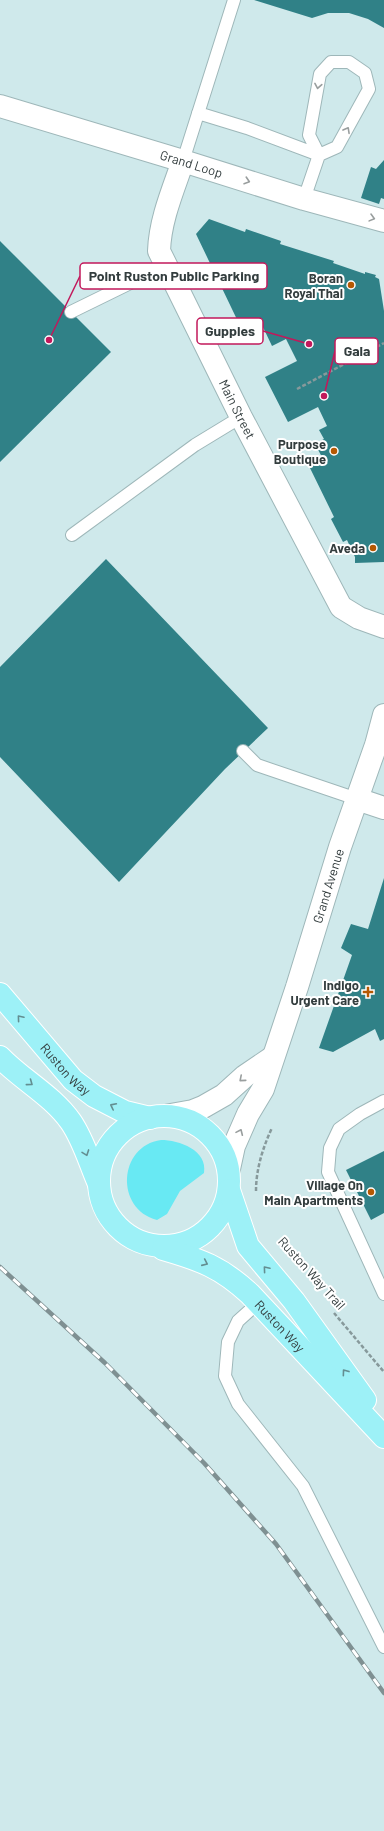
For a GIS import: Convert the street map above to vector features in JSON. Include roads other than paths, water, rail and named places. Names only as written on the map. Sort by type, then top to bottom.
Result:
[{"type":"main road","name":"Ruston Way","points":[[0,994],[73,1080],[94,1096],[125,1112],[158,1117]]},
{"type":"main road","points":[[0,1057],[47,1097],[71,1122],[81,1141],[99,1184],[102,1202],[107,1212],[122,1232],[137,1241],[154,1246],[169,1246],[184,1244],[197,1238],[209,1229],[222,1211],[229,1180],[223,1152],[213,1138],[199,1126],[183,1119],[158,1117],[126,1128],[117,1137],[103,1158],[99,1184]]},
{"type":"main road","name":"Ruston Way","points":[[229,1180],[248,1246],[294,1301],[384,1426]]},
{"type":"main road","name":"Ruston Way","points":[[154,1246],[195,1258],[219,1269],[236,1281],[384,1437]]},
{"type":"street","name":"Grand Loop","points":[[0,106],[304,199],[384,221]]},
{"type":"street","name":"Main Street","points":[[183,161],[168,202],[160,235],[160,251],[241,417],[341,607],[359,618],[384,627]]},
{"type":"street","name":"Grand Avenue","points":[[229,1180],[234,1146],[248,1114],[263,1089],[297,987],[340,847],[384,715]]},
{"type":"street","points":[[357,799],[384,808]]},
{"type":"street","points":[[158,1117],[193,1111],[203,1107],[224,1095],[245,1076],[273,1057]]},
{"type":"lane","points":[[183,161],[234,0]]},
{"type":"lane","points":[[198,113],[247,128],[319,155],[337,147],[369,89],[366,73],[349,62],[331,62],[320,74],[309,136],[319,155],[304,199]]},
{"type":"lane","points":[[71,312],[167,265]]},
{"type":"lane","points":[[72,535],[194,445],[241,417]]},
{"type":"lane","points":[[243,751],[257,765],[357,799]]},
{"type":"lane","points":[[384,1101],[360,1114],[339,1129],[330,1148],[328,1172],[384,1293]]},
{"type":"lane","points":[[258,1303],[238,1320],[228,1342],[225,1376],[238,1404],[303,1486],[384,1647]]},
{"type":"railway","points":[[0,1267],[105,1363],[204,1463],[276,1544],[384,1693]]},
{"type":"place","name":"Boran Royal Thai","points":[[351,285]]},
{"type":"place","name":"Point Ruston Public Parking","points":[[49,340]]},
{"type":"place","name":"Guppies","points":[[309,344]]},
{"type":"place","name":"Gala","points":[[324,396]]},
{"type":"place","name":"Purpose Boutique","points":[[334,451]]},
{"type":"place","name":"Aveda","points":[[373,548]]},
{"type":"place","name":"Indigo Urgent Care","points":[[368,992]]},
{"type":"place","name":"Village On Main Apartments","points":[[371,1192]]}]
